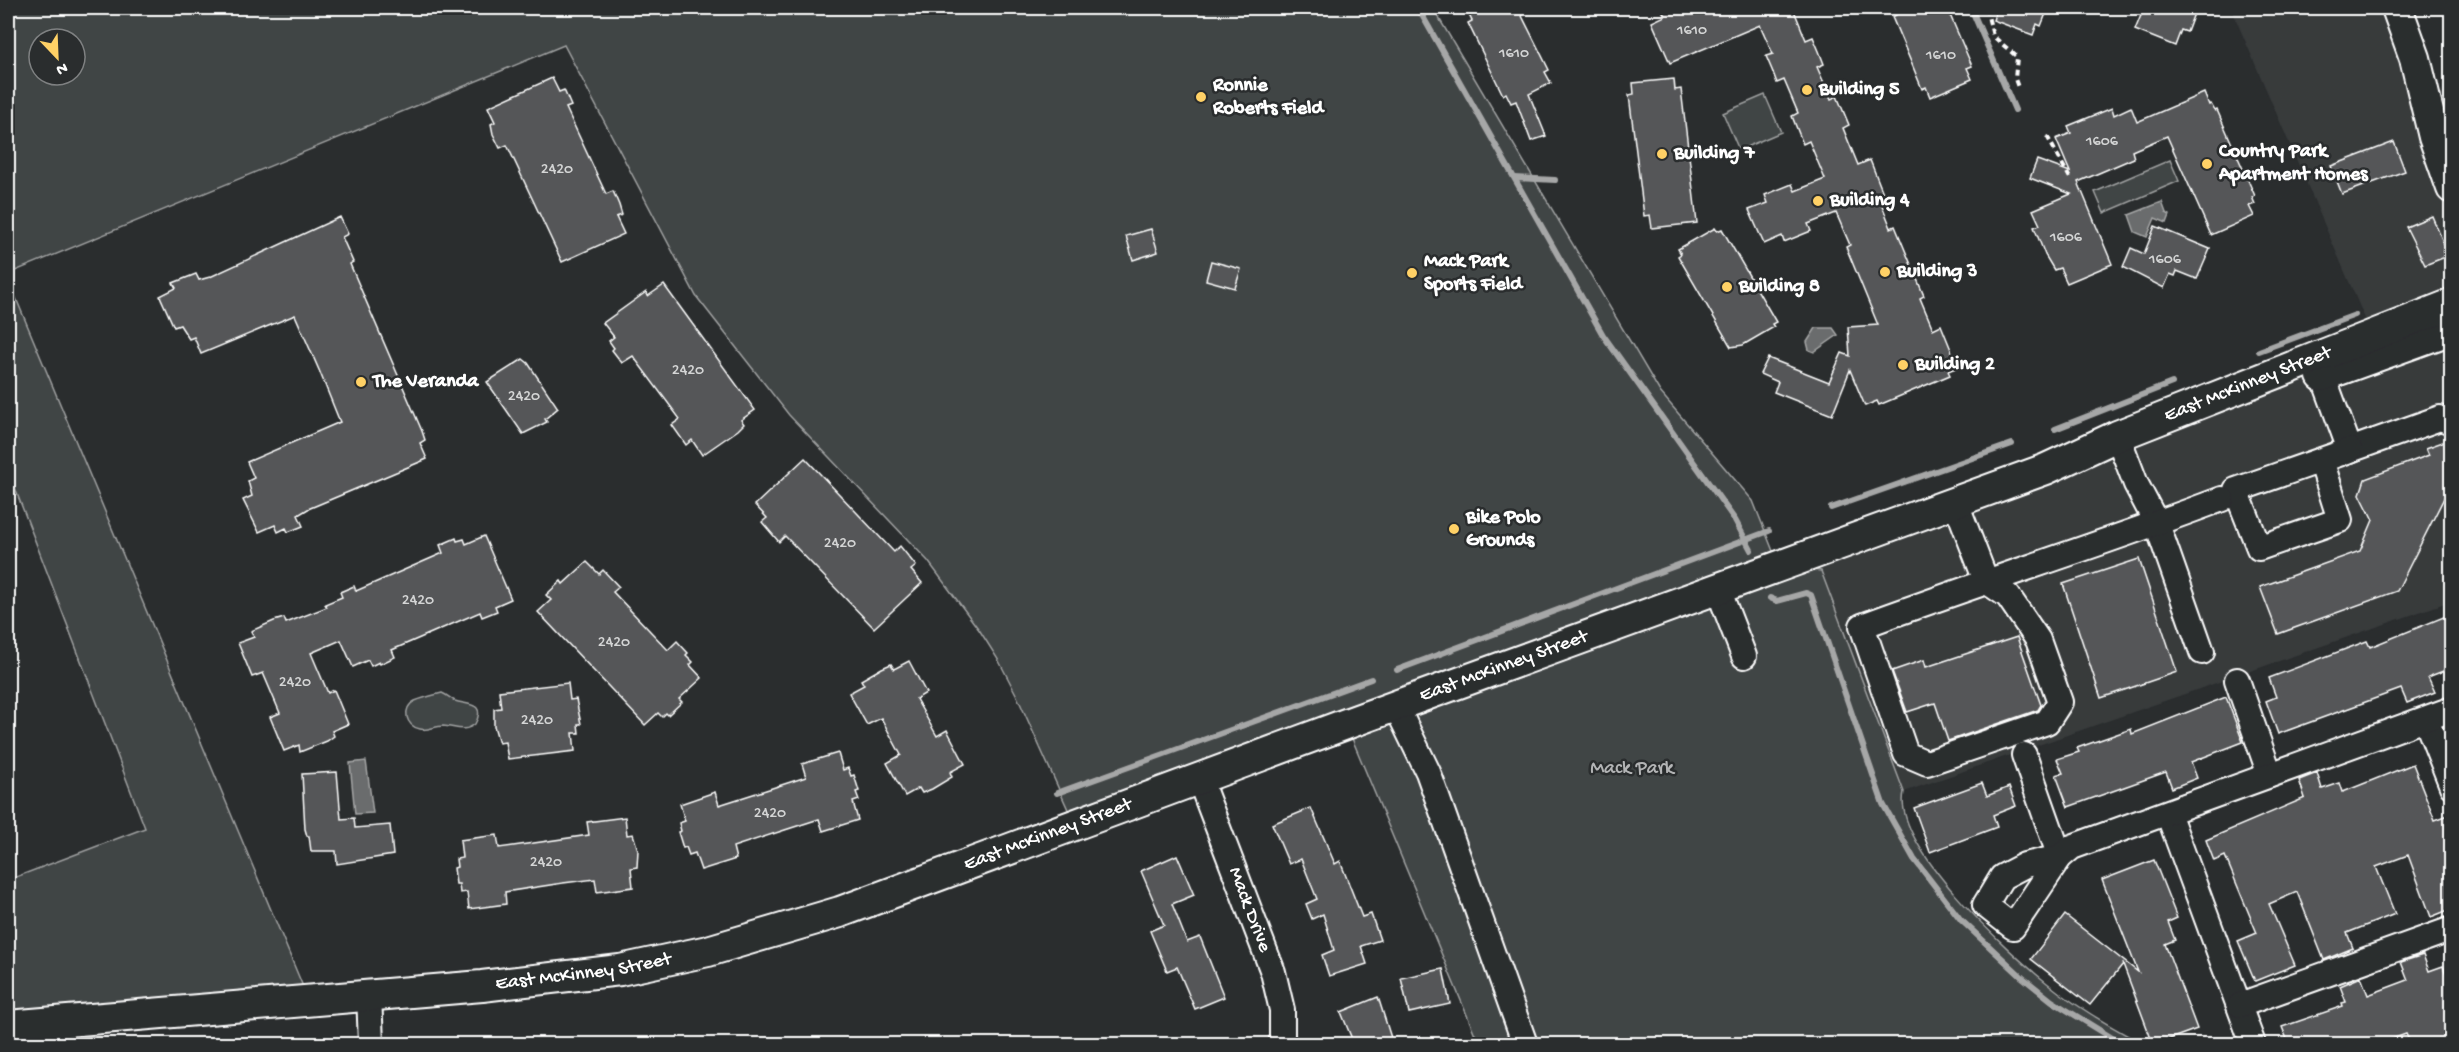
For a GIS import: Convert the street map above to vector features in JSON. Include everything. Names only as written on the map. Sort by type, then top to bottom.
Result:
[{"type":"main road","points":[[2400,8],[2434,137],[2451,188]]},
{"type":"main road","points":[[2415,58],[2451,120]]},
{"type":"main road","name":"East McKinney Street","points":[[8,1026],[482,986],[620,970],[720,948],[840,912],[1199,778],[2046,470],[2117,436],[2451,304]]},
{"type":"main road","name":"East McKinney Street","points":[[2046,470],[2123,450],[2451,329]]},
{"type":"street","points":[[2323,376],[2349,450]]},
{"type":"street","points":[[2321,460],[2340,520],[2259,548],[2236,490],[2349,450],[2440,418],[2451,422]]},
{"type":"street","points":[[2123,450],[2136,484],[2157,524],[2202,652]]},
{"type":"street","points":[[1956,503],[1986,581],[2008,596],[2037,640],[2060,702],[2047,722],[1927,763],[1906,754],[1862,626],[1986,581],[2157,524],[2222,499]]},
{"type":"street","points":[[1718,589],[1744,656]]},
{"type":"street","points":[[2237,680],[2270,775]]},
{"type":"street","points":[[1396,706],[1428,772],[1525,1044]]},
{"type":"street","points":[[2024,755],[2060,857],[2072,847],[2451,709]]},
{"type":"street","points":[[2426,720],[2451,786]]},
{"type":"street","name":"Mack Drive","points":[[1199,778],[1273,972],[1282,1010],[1282,1044]]},
{"type":"street","points":[[2168,813],[2253,1044]]},
{"type":"street","points":[[2240,1005],[2451,928]]},
{"type":"street","points":[[369,994],[372,1044]]},
{"type":"path","points":[[1986,8],[1993,36],[2017,57],[2015,79],[2019,90]]},
{"type":"path","points":[[2047,136],[2071,180]]},
{"type":"shaded area","points":[[2231,8],[2397,8],[2430,85],[2451,120],[2451,601],[1904,792],[1821,571],[1779,566],[2372,335]]},
{"type":"shaded area","points":[[2162,202],[2166,213],[2170,215],[2167,223],[2155,218],[2147,237],[2135,232],[2129,215]]},
{"type":"shaded area","points":[[1816,328],[1833,328],[1838,335],[1814,352],[1809,350],[1807,342]]},
{"type":"shaded area","points":[[366,761],[373,813],[355,814],[350,763]]},
{"type":"green space","name":"Mack Park","points":[[8,8],[1433,8],[1660,392],[1753,501],[1779,566],[1821,571],[1904,792],[1905,814],[1916,840],[1933,867],[1981,922],[2029,968],[2081,1008],[2143,1044],[1479,1044],[1346,724],[1075,825],[1016,694],[980,631],[928,561],[789,415],[696,296],[564,45],[8,274]]},
{"type":"green space","points":[[1765,95],[1781,132],[1739,150],[1723,113]]},
{"type":"green space","points":[[2170,160],[2179,181],[2104,213],[2095,192]]},
{"type":"green space","points":[[8,279],[309,1001],[8,1026],[8,880],[145,828],[8,470]]},
{"type":"green space","points":[[442,693],[455,701],[477,708],[479,712],[475,724],[463,729],[443,726],[423,729],[411,725],[407,712],[411,704]]},
{"type":"building","points":[[1479,8],[1518,8],[1549,70],[1545,72],[1551,83],[1529,94],[1546,136],[1531,141],[1516,101],[1511,103],[1506,93],[1503,95],[1468,23],[1472,21],[1468,13]]},
{"type":"building","points":[[1661,8],[1793,8],[1806,40],[1813,37],[1819,51],[1824,64],[1817,67],[1831,99],[1837,96],[1849,125],[1843,128],[1858,165],[1870,160],[1883,193],[1878,195],[1891,228],[1895,226],[1924,296],[1920,298],[1933,329],[1941,325],[1958,367],[1948,371],[1950,375],[1879,405],[1877,401],[1865,406],[1850,370],[1832,415],[1774,392],[1778,382],[1760,374],[1768,358],[1829,382],[1842,353],[1850,356],[1848,327],[1878,325],[1846,247],[1850,245],[1836,213],[1808,224],[1811,231],[1784,242],[1782,236],[1764,244],[1749,210],[1768,203],[1765,195],[1792,184],[1795,191],[1825,179],[1809,141],[1803,144],[1792,116],[1798,113],[1784,80],[1777,83],[1766,56],[1773,54],[1760,25],[1670,63],[1652,22],[1665,16]]},
{"type":"building","points":[[1893,8],[1947,8],[1972,66],[1967,68],[1972,79],[1930,97],[1926,87],[1922,89],[1892,17],[1896,15]]},
{"type":"building","points":[[1997,8],[2043,8],[2047,11],[2041,26],[2037,24],[2033,35],[1993,20]]},
{"type":"building","points":[[2144,8],[2196,8],[2187,32],[2181,30],[2175,46],[2135,30]]},
{"type":"building","points":[[552,78],[559,92],[564,90],[571,106],[566,108],[606,194],[613,191],[622,215],[616,217],[624,234],[562,262],[507,145],[500,148],[493,134],[491,124],[495,122],[488,107]]},
{"type":"building","name":"Building 7","points":[[1674,79],[1675,90],[1681,89],[1697,223],[1652,228],[1650,215],[1644,216],[1629,95],[1634,94],[1633,83]]},
{"type":"building","points":[[2204,93],[2209,105],[2211,104],[2215,111],[2217,110],[2255,196],[2252,197],[2255,204],[2249,206],[2254,216],[2211,235],[2167,136],[2132,151],[2134,158],[2078,182],[2112,264],[2067,283],[2060,268],[2054,270],[2045,255],[2034,227],[2040,225],[2033,210],[2071,194],[2030,178],[2037,160],[2070,172],[2056,139],[2071,133],[2068,126],[2112,108],[2114,115],[2131,107],[2137,122]]},
{"type":"building","points":[[2394,142],[2405,171],[2342,194],[2331,166]]},
{"type":"building","points":[[2432,216],[2446,249],[2443,251],[2445,257],[2425,265],[2406,227]]},
{"type":"building","name":"The Veranda","points":[[340,217],[348,234],[342,237],[353,262],[350,264],[422,431],[425,440],[420,443],[427,459],[308,509],[298,515],[303,526],[288,532],[286,528],[278,532],[275,525],[259,532],[243,500],[252,496],[248,481],[254,478],[247,462],[340,422],[319,370],[295,315],[201,354],[194,337],[189,339],[180,325],[174,327],[160,296],[176,288],[173,283],[196,274],[199,280],[210,277]]},
{"type":"building","points":[[2155,226],[2210,249],[2197,279],[2177,271],[2175,276],[2170,274],[2164,288],[2123,267],[2131,248],[2144,254]]},
{"type":"building","name":"Building 8","points":[[1715,228],[1717,231],[1722,229],[1776,322],[1772,324],[1774,327],[1743,345],[1731,347],[1678,256],[1681,254],[1678,249]]},
{"type":"building","points":[[1151,229],[1158,252],[1133,260],[1126,236]]},
{"type":"building","points":[[1211,261],[1241,269],[1235,288],[1206,280]]},
{"type":"building","points":[[664,285],[755,410],[741,420],[744,424],[738,430],[702,455],[692,440],[686,445],[672,425],[680,419],[633,356],[622,363],[612,350],[614,348],[609,341],[614,337],[603,323],[646,292],[648,296]]},
{"type":"building","points":[[523,359],[558,408],[545,419],[547,422],[523,434],[487,382]]},
{"type":"building","points":[[2451,439],[2451,484],[2397,591],[2278,634],[2260,587],[2360,551],[2373,520],[2360,494],[2365,479],[2429,455],[2426,448]]},
{"type":"building","points":[[805,458],[894,552],[900,546],[916,566],[911,570],[922,583],[874,628],[785,536],[779,542],[762,522],[767,518],[755,505]]},
{"type":"building","points":[[484,536],[511,599],[495,606],[497,611],[482,617],[480,612],[392,650],[395,657],[380,664],[379,662],[371,666],[368,660],[353,667],[341,640],[311,653],[328,693],[334,690],[348,724],[332,731],[334,736],[327,741],[300,752],[299,745],[284,751],[270,717],[280,713],[263,673],[252,677],[238,643],[254,637],[251,631],[284,618],[286,623],[327,607],[325,604],[342,597],[340,592],[354,586],[356,591],[443,553],[440,545],[456,538],[457,541],[464,539],[466,544]]},
{"type":"building","points":[[2139,559],[2177,672],[2101,698],[2063,584]]},
{"type":"building","points":[[587,562],[599,574],[603,570],[619,587],[613,592],[668,650],[677,641],[693,662],[690,665],[702,678],[679,699],[682,702],[668,715],[666,713],[662,717],[658,713],[645,725],[538,612],[551,600],[546,595],[561,581],[563,584]]},
{"type":"building","points":[[2451,614],[2451,668],[2428,677],[2435,692],[2407,703],[2401,689],[2278,734],[2266,701],[2276,697],[2269,678],[2367,641],[2370,647]]},
{"type":"building","points":[[2017,637],[2041,705],[2038,710],[1948,741],[1935,703],[1907,712],[1892,671],[1924,660],[1926,667]]},
{"type":"building","points":[[909,661],[926,693],[916,699],[937,736],[947,730],[965,764],[950,772],[952,777],[932,789],[922,793],[919,788],[905,796],[887,763],[901,755],[881,718],[867,725],[849,693],[864,685],[861,680],[882,668],[891,664],[894,669]]},
{"type":"building","points":[[568,683],[570,700],[576,699],[581,724],[578,724],[579,733],[573,733],[575,751],[508,759],[505,742],[499,743],[494,726],[494,709],[501,708],[499,691]]},
{"type":"building","points":[[2226,697],[2243,742],[2191,762],[2197,778],[2172,788],[2166,772],[2068,807],[2056,775],[2063,773],[2057,759],[2079,752],[2077,748],[2131,729],[2132,734]]},
{"type":"building","points":[[838,753],[843,770],[848,768],[851,776],[854,775],[859,791],[856,792],[859,800],[853,802],[858,820],[823,831],[819,819],[733,847],[736,859],[701,870],[695,853],[689,855],[686,847],[683,848],[678,832],[681,831],[679,823],[685,821],[680,804],[715,792],[719,805],[769,789],[806,777],[802,764]]},
{"type":"building","points":[[2413,764],[2435,820],[2451,814],[2451,909],[2431,917],[2408,855],[2376,867],[2395,914],[2347,933],[2353,948],[2324,960],[2297,892],[2269,904],[2295,965],[2255,981],[2238,941],[2257,933],[2225,856],[2214,861],[2206,840],[2305,798],[2299,780],[2317,773],[2322,789],[2340,783],[2343,792]]},
{"type":"building","points":[[337,772],[341,819],[354,818],[355,828],[390,825],[393,855],[337,864],[336,851],[311,851],[309,836],[305,829],[302,774]]},
{"type":"building","points":[[1982,783],[1987,796],[2009,787],[2016,806],[1993,815],[1997,827],[1930,852],[1914,808]]},
{"type":"building","points":[[1311,808],[1335,864],[1340,861],[1362,917],[1371,914],[1380,940],[1361,946],[1367,964],[1329,976],[1322,955],[1334,950],[1323,914],[1312,919],[1306,904],[1317,899],[1301,859],[1289,864],[1272,824]]},
{"type":"building","points":[[625,817],[627,835],[633,834],[638,850],[637,867],[631,868],[633,887],[597,892],[595,879],[563,883],[505,892],[506,904],[469,909],[467,892],[460,893],[459,884],[456,884],[454,868],[457,867],[456,859],[462,858],[460,840],[497,835],[499,848],[589,835],[587,822]]},
{"type":"building","points":[[1177,855],[1194,895],[1172,904],[1187,942],[1200,937],[1224,997],[1195,1009],[1177,967],[1167,971],[1150,931],[1164,925],[1141,871]]},
{"type":"building","points":[[2154,860],[2177,918],[2168,922],[2175,940],[2165,944],[2197,1029],[2156,1044],[2153,1044],[2123,964],[2090,1005],[2031,959],[2065,915],[2138,972],[2102,880]]},
{"type":"building","points":[[2423,955],[2429,971],[2443,966],[2451,987],[2451,1040],[2441,1044],[2411,1044],[2406,1034],[2379,1044],[2289,1044],[2282,1027],[2343,1006],[2342,1003],[2346,1002],[2340,986],[2361,977],[2368,995],[2408,980],[2401,962]]},
{"type":"building","points":[[1443,969],[1450,1004],[1409,1013],[1401,978]]},
{"type":"building","points":[[1378,997],[1392,1041],[1383,1044],[1354,1044],[1341,1012]]},
{"type":"waterway","points":[[1418,8],[1603,335],[1735,520],[1751,550]]},
{"type":"waterway","points":[[1971,8],[2015,110]]},
{"type":"waterway","points":[[1515,178],[1555,180]]},
{"type":"waterway","points":[[2259,351],[2355,315]]},
{"type":"waterway","points":[[2055,429],[2172,383]]},
{"type":"waterway","points":[[1831,508],[2012,444]]},
{"type":"waterway","points":[[1397,670],[1769,531]]},
{"type":"waterway","points":[[1770,598],[1777,601],[1806,593],[1811,595],[1883,804],[1914,859],[1961,920],[2022,977],[2052,1001],[2122,1044]]},
{"type":"waterway","points":[[1057,793],[1371,679]]},
{"type":"place","name":"Building 5","points":[[1807,90]]},
{"type":"place","name":"Ronnie Roberts Field","points":[[1201,97]]},
{"type":"place","name":"Building 7","points":[[1662,154]]},
{"type":"place","name":"Country Park Apartment Homes","points":[[2207,164]]},
{"type":"place","name":"Building 4","points":[[1818,201]]},
{"type":"place","name":"Building 3","points":[[1885,272]]},
{"type":"place","name":"Mack Park Sports Field","points":[[1412,273]]},
{"type":"place","name":"Building 8","points":[[1727,287]]},
{"type":"place","name":"Building 2","points":[[1903,365]]},
{"type":"place","name":"The Veranda","points":[[361,382]]},
{"type":"place","name":"Bike Polo Grounds","points":[[1454,529]]}]
